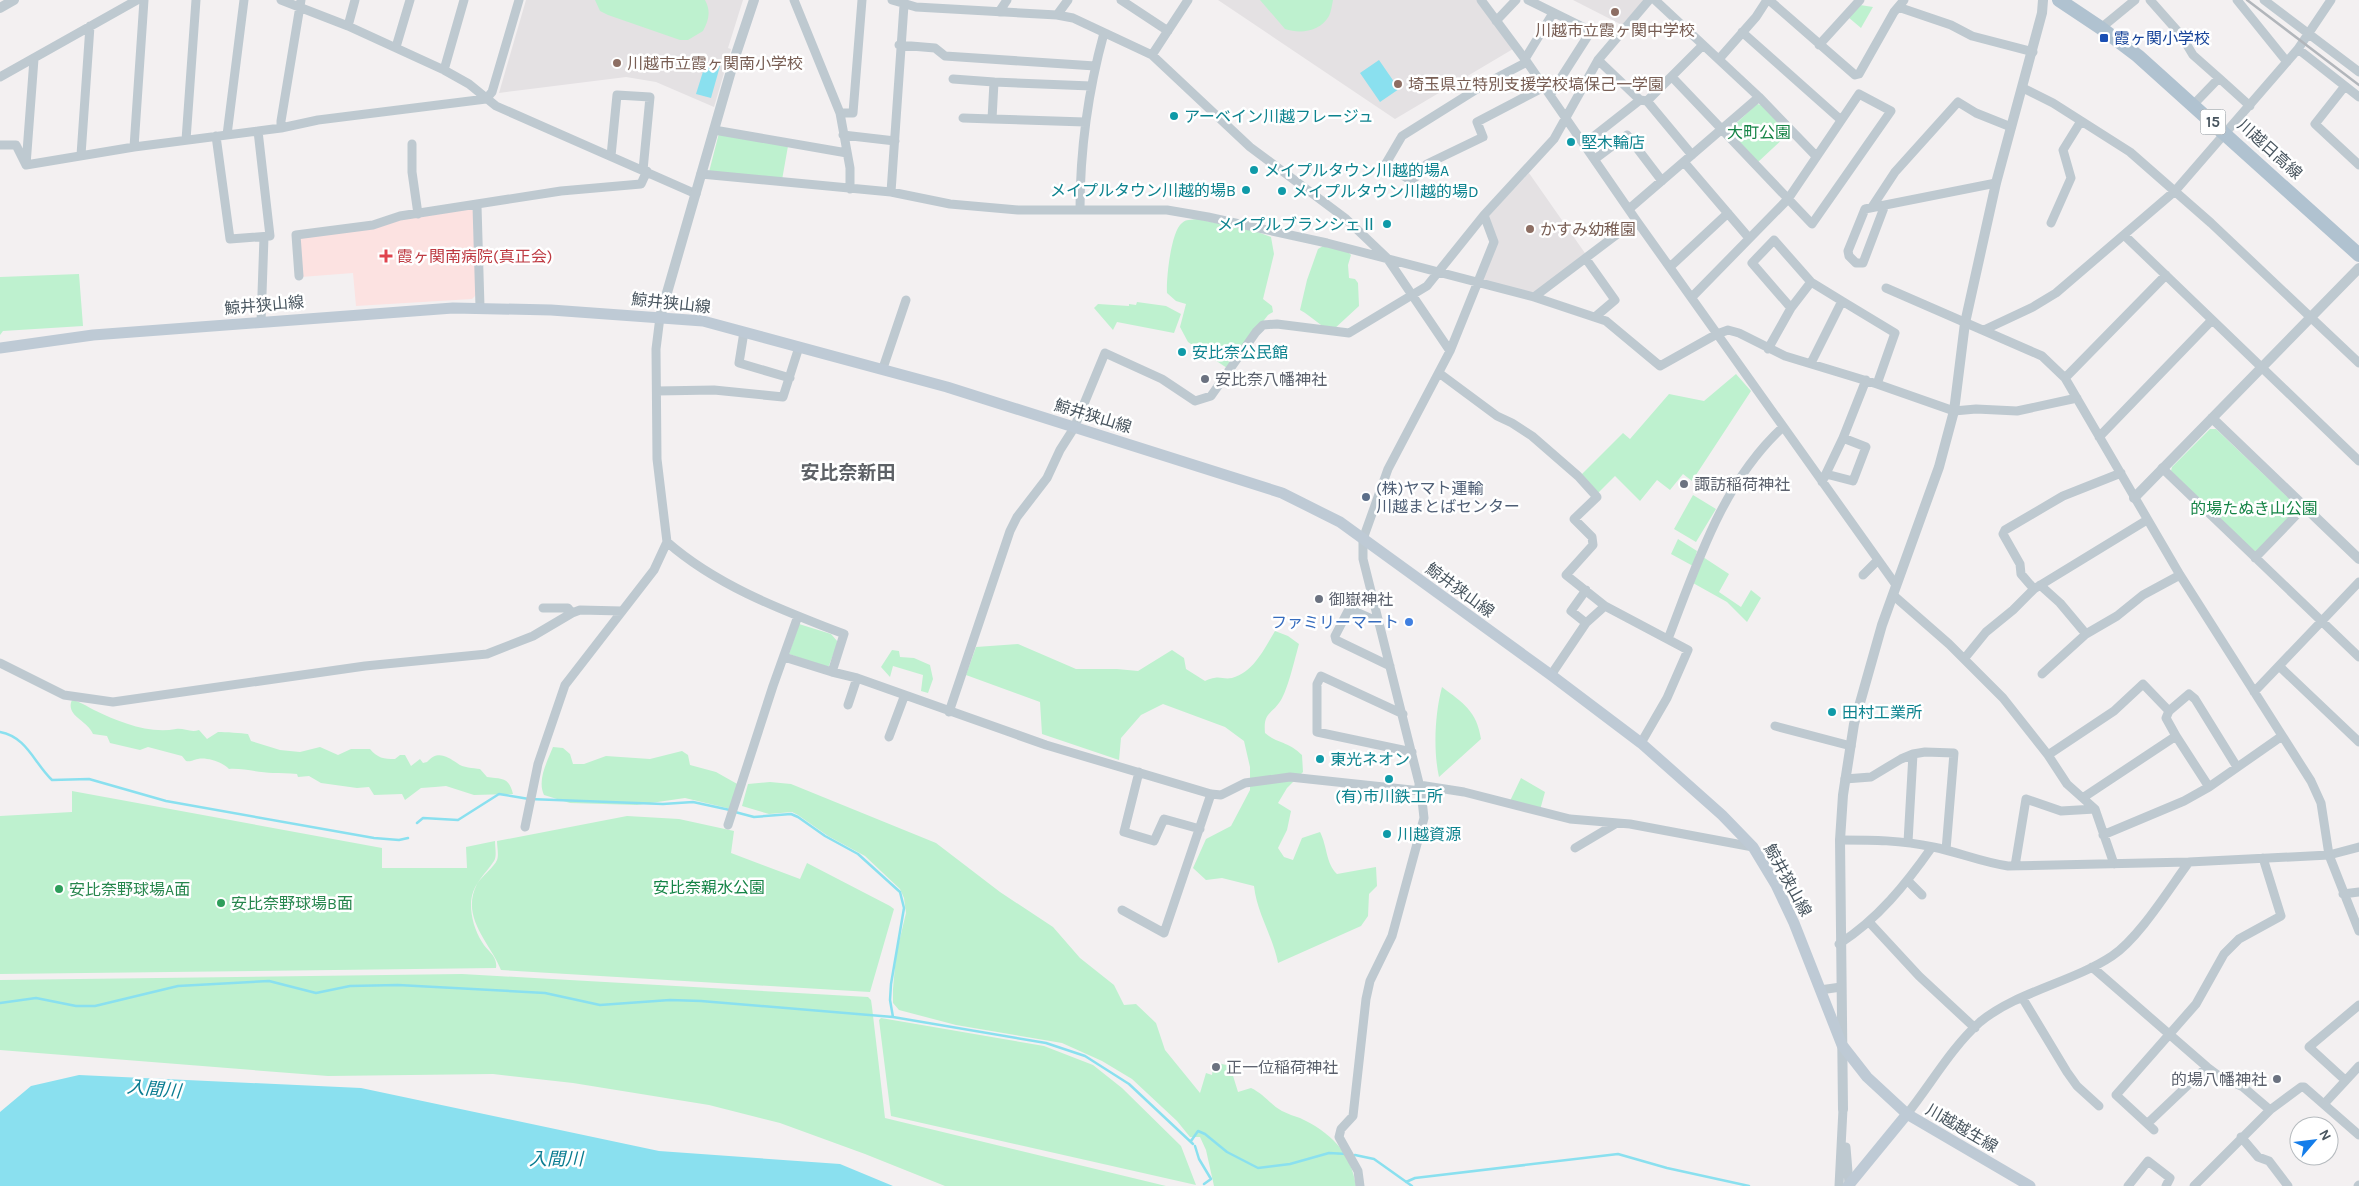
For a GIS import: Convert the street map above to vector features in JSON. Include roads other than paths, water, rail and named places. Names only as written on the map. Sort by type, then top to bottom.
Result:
[{"type":"main road","name":"川越日高線","points":[[2059,0],[2102,28],[2194,104],[2359,255]]},
{"type":"main road","name":"鯨井狭山線","points":[[0,348],[88,336],[480,307],[704,321],[883,368],[1282,493],[1340,522],[1551,676],[1642,743],[1722,815],[1752,847],[1786,904],[1842,1045],[1867,1078],[1907,1114]]},
{"type":"main road","name":"川越越生線","points":[[1845,1185],[1907,1114],[2030,1186]]},
{"type":"street","points":[[0,8],[14,0]]},
{"type":"street","points":[[0,78],[137,0]]},
{"type":"street","points":[[134,147],[144,0]]},
{"type":"street","points":[[186,140],[196,0]]},
{"type":"street","points":[[227,135],[244,0]]},
{"type":"street","points":[[281,0],[300,3],[396,47],[469,84],[486,99],[510,112],[696,194]]},
{"type":"street","points":[[348,26],[355,0]]},
{"type":"street","points":[[396,47],[410,0]]},
{"type":"street","points":[[444,70],[464,0]]},
{"type":"street","points":[[26,165],[134,147],[281,128],[318,120],[486,99],[492,92],[520,0]]},
{"type":"street","points":[[524,827],[538,764],[560,696],[572,675],[654,570],[667,542],[658,478],[656,349],[660,317],[754,0]]},
{"type":"street","points":[[794,0],[840,113],[847,153],[850,189]]},
{"type":"street","points":[[840,113],[855,112],[862,0]]},
{"type":"street","points":[[892,0],[904,5],[1073,18],[1152,56],[1165,66],[1250,147],[1345,218],[1387,258],[1450,351]]},
{"type":"street","points":[[942,8],[947,0]]},
{"type":"street","points":[[999,12],[1007,0]]},
{"type":"street","points":[[1058,16],[1068,0]]},
{"type":"street","points":[[1152,56],[1188,0]]},
{"type":"street","points":[[1480,0],[1550,95],[1636,220],[1822,482],[1895,590],[2009,705],[2048,755],[2067,784],[2095,808],[2114,864]]},
{"type":"street","points":[[1496,21],[1516,0]]},
{"type":"street","points":[[1528,0],[1591,31],[1550,95]]},
{"type":"street","points":[[949,712],[1010,531],[1017,517],[1047,478],[1060,450],[1074,428],[1105,353],[1162,379],[1195,401],[1203,400],[1211,396],[1263,325],[1277,324],[1349,333],[1427,286],[1439,274],[1484,215],[1554,139],[1598,60],[1649,0]]},
{"type":"street","points":[[1655,0],[1759,97],[1816,156]]},
{"type":"street","points":[[1718,59],[1756,17],[1768,0],[1855,75],[1859,74],[1901,3],[1972,36],[2033,52]]},
{"type":"street","points":[[1819,45],[1860,0]]},
{"type":"street","points":[[1845,1185],[1840,944],[1840,840],[1845,779],[1866,676],[1939,467],[1954,411],[1965,323],[1996,182],[2033,52],[2044,4],[2043,0]]},
{"type":"street","points":[[2102,28],[2135,0]]},
{"type":"street","points":[[2150,0],[2181,34],[2192,55],[2250,106]]},
{"type":"street","points":[[2238,0],[2288,62]]},
{"type":"street","points":[[2264,0],[2359,72]]},
{"type":"street","points":[[1984,330],[2033,307],[2056,292],[2175,191],[2288,62],[2331,0]]},
{"type":"street","points":[[1124,1],[1168,31]]},
{"type":"street","points":[[281,128],[280,120],[300,3]]},
{"type":"street","points":[[890,192],[895,141],[899,45],[904,5]]},
{"type":"street","points":[[1544,87],[1477,122],[1483,137],[1427,164],[1412,181],[1385,165],[1402,136],[1484,84],[1526,61],[1553,12]]},
{"type":"street","points":[[81,155],[90,26]]},
{"type":"street","points":[[1742,32],[1841,120]]},
{"type":"street","points":[[1080,210],[1081,154],[1085,122],[1095,66],[1104,33]]},
{"type":"street","points":[[899,45],[935,48],[945,56],[1095,66]]},
{"type":"street","points":[[1584,144],[1672,77],[1703,45]]},
{"type":"street","points":[[2298,49],[2359,96]]},
{"type":"street","points":[[26,165],[34,58]]},
{"type":"street","points":[[1598,60],[1644,100],[1692,155]]},
{"type":"street","points":[[1672,77],[1788,199],[1813,224],[1891,111],[1860,94],[1788,199],[1692,297]]},
{"type":"street","points":[[2194,104],[2219,78]]},
{"type":"street","points":[[954,79],[1091,86]]},
{"type":"street","points":[[992,119],[994,82]]},
{"type":"street","points":[[2345,86],[2315,124],[2359,165]]},
{"type":"street","points":[[2022,88],[2053,103],[2130,152],[2175,191],[2359,363]]},
{"type":"street","points":[[299,276],[296,235],[373,225],[392,218],[477,206],[561,191],[641,184],[645,171],[650,97],[617,95],[611,156]]},
{"type":"street","points":[[1630,209],[1759,97]]},
{"type":"street","points":[[1872,207],[1895,172],[1958,102],[1976,113],[2011,126]]},
{"type":"street","points":[[963,118],[1085,122]]},
{"type":"street","points":[[2051,222],[2071,178],[2063,150],[2081,121]]},
{"type":"street","points":[[714,130],[847,153]]},
{"type":"street","points":[[216,136],[230,239],[264,237],[270,236],[272,233],[258,131]]},
{"type":"street","points":[[843,134],[895,141]]},
{"type":"street","points":[[1595,159],[1627,135],[1662,181]]},
{"type":"street","points":[[412,144],[412,172],[418,214]]},
{"type":"street","points":[[0,145],[16,145],[26,165]]},
{"type":"street","points":[[1684,162],[1749,238]]},
{"type":"street","points":[[701,174],[890,192],[950,204],[1018,210],[1177,212],[1327,243],[1387,258],[1439,274],[1534,297],[1606,320],[1660,366],[1728,330],[1739,333],[1768,349],[1866,380],[1954,411],[1976,409],[2017,411],[2077,398]]},
{"type":"street","points":[[1886,205],[1862,264],[1849,256],[1848,251],[1865,208],[1996,182]]},
{"type":"street","points":[[477,206],[480,307]]},
{"type":"street","points":[[1670,267],[1728,213]]},
{"type":"street","points":[[1360,1186],[1358,1171],[1339,1137],[1341,1129],[1352,1116],[1366,999],[1370,981],[1392,936],[1424,818],[1412,752],[1363,559],[1363,539],[1388,468],[1450,351],[1494,242],[1484,215]]},
{"type":"street","points":[[1534,297],[1636,220]]},
{"type":"street","points":[[2124,235],[2359,461]]},
{"type":"street","points":[[261,322],[264,237]]},
{"type":"street","points":[[1792,308],[1752,263],[1774,240],[1811,282],[1895,333],[1877,384]]},
{"type":"street","points":[[1586,259],[1615,300],[1595,317]]},
{"type":"street","points":[[2134,498],[2359,268]]},
{"type":"street","points":[[2065,378],[2166,275]]},
{"type":"street","points":[[1768,349],[1792,308],[1811,282]]},
{"type":"street","points":[[1886,288],[2042,356],[2065,378],[2180,575],[2311,781],[2321,803],[2329,855],[2359,931]]},
{"type":"street","points":[[883,368],[906,300]]},
{"type":"street","points":[[1811,364],[1842,301]]},
{"type":"street","points":[[2099,437],[2212,320]]},
{"type":"street","points":[[744,332],[740,363],[790,378]]},
{"type":"street","points":[[657,392],[714,390],[783,397],[799,347]]},
{"type":"street","points":[[1438,373],[1497,416],[1532,436],[1578,476],[1597,497],[1574,519],[1592,537],[1593,545],[1566,575],[1605,606],[1688,650],[1667,698],[1642,743]]},
{"type":"street","points":[[1822,482],[1843,438],[1866,380]]},
{"type":"street","points":[[2212,418],[2359,559]]},
{"type":"street","points":[[1668,639],[1701,551],[1724,503],[1757,454],[1783,427]]},
{"type":"street","points":[[1826,474],[1853,481],[1867,449],[1843,438]]},
{"type":"street","points":[[2162,468],[2359,657]]},
{"type":"street","points":[[2086,634],[2060,603],[2021,574],[2020,564],[2003,534],[2005,530],[2063,496],[2120,473]]},
{"type":"street","points":[[2255,558],[2304,507]]},
{"type":"street","points":[[1964,659],[1986,632],[2037,587],[2147,520]]},
{"type":"street","points":[[667,542],[715,578],[798,616],[844,634],[832,672]]},
{"type":"street","points":[[1863,575],[1877,561]]},
{"type":"street","points":[[2042,674],[2086,634],[2117,616],[2143,595],[2180,575]]},
{"type":"street","points":[[2254,692],[2359,582]]},
{"type":"street","points":[[1586,590],[1571,611],[1586,623]]},
{"type":"street","points":[[1551,676],[1586,623],[1605,606]]},
{"type":"street","points":[[543,608],[568,608],[572,613]]},
{"type":"street","points":[[0,663],[64,695],[113,702],[198,692],[365,666],[446,660],[487,654],[524,640],[580,610],[622,611]]},
{"type":"street","points":[[1379,622],[1352,610],[1348,611],[1334,636],[1336,640],[1390,666]]},
{"type":"street","points":[[730,821],[773,686],[798,616]]},
{"type":"street","points":[[784,656],[857,678],[904,697],[1046,746],[1211,794],[1221,795],[1245,783],[1290,777],[1464,792],[1570,819],[1617,823],[1752,847]]},
{"type":"street","points":[[2279,666],[2359,742]]},
{"type":"street","points":[[1403,714],[1321,676],[1317,684],[1317,732],[1412,752]]},
{"type":"street","points":[[848,705],[857,678]]},
{"type":"street","points":[[2048,755],[2114,711],[2143,684],[2169,711]]},
{"type":"street","points":[[2209,787],[2166,718],[2169,711],[2189,694],[2195,699],[2237,767]]},
{"type":"street","points":[[889,737],[904,697]]},
{"type":"street","points":[[1775,726],[1851,746]]},
{"type":"street","points":[[2084,797],[2176,736]]},
{"type":"street","points":[[2103,835],[2184,800],[2209,787],[2282,736]]},
{"type":"street","points":[[1845,779],[1871,777],[1900,759],[1913,754],[1925,752],[1954,753],[1946,850]]},
{"type":"street","points":[[1908,842],[1913,754]]},
{"type":"street","points":[[1140,772],[1124,832],[1154,841],[1164,819],[1200,830]]},
{"type":"street","points":[[1122,910],[1164,933],[1211,794]]},
{"type":"street","points":[[2015,866],[2028,798],[2061,811],[2095,808]]},
{"type":"street","points":[[1575,848],[1617,823]]},
{"type":"street","points":[[1840,840],[1908,842],[1946,850],[1985,863],[2015,866],[2189,862],[2329,855],[2359,847]]},
{"type":"street","points":[[1840,944],[1869,922],[1908,881],[1932,847]]},
{"type":"street","points":[[2207,1067],[2151,1127],[2116,1095],[2196,1004],[2220,958],[2231,946],[2239,939],[2281,916],[2263,858]]},
{"type":"street","points":[[1907,1114],[1953,1052],[1975,1028],[1993,1014],[2113,956],[2132,939],[2189,862]]},
{"type":"street","points":[[1908,881],[1922,895]]},
{"type":"street","points":[[2344,894],[2359,892]]},
{"type":"street","points":[[1869,922],[1919,976],[1975,1028]]},
{"type":"street","points":[[2092,967],[2207,1067],[2219,1076],[2243,1087],[2270,1110]]},
{"type":"street","points":[[1820,990],[1841,987]]},
{"type":"street","points":[[2023,998],[2043,1035],[2072,1079],[2099,1106]]},
{"type":"street","points":[[2345,1080],[2309,1047],[2359,1005]]},
{"type":"street","points":[[2324,1104],[2359,1066]]},
{"type":"street","points":[[2194,1186],[2270,1110],[2301,1087],[2324,1104],[2359,1135]]},
{"type":"street","points":[[2242,1137],[2258,1157],[2269,1161],[2288,1186]]},
{"type":"street","points":[[2128,1186],[2148,1161],[2170,1178],[2166,1186]]},
{"type":"water","points":[[1379,60],[1399,89],[1380,102],[1360,73]]},
{"type":"water","points":[[706,62],[720,66],[711,98],[696,94]]},
{"type":"water","name":"入間川","points":[[79,1075],[361,1088],[659,1151],[840,1164],[893,1186],[0,1186],[0,1112],[31,1086]]},
{"type":"waterway","points":[[0,732],[17,739],[24,745],[52,780],[89,779],[166,801],[374,838],[399,840],[408,838]]},
{"type":"waterway","points":[[417,823],[423,818],[458,820],[499,794],[529,799],[663,804],[693,802],[730,810]]},
{"type":"waterway","points":[[735,812],[754,817],[791,814],[798,817],[825,836],[858,854],[900,892],[904,908],[891,984],[890,1000],[893,1017]]},
{"type":"waterway","points":[[0,1003],[36,998],[76,1006],[95,1006],[178,986],[269,981],[316,993],[350,986],[398,985],[545,993],[600,1005],[670,1000],[701,1001],[893,1017],[1046,1043],[1085,1056],[1129,1084],[1193,1144]]},
{"type":"waterway","points":[[1191,1141],[1198,1131],[1205,1134]]},
{"type":"waterway","points":[[1205,1134],[1227,1152],[1258,1168],[1290,1164],[1329,1153],[1347,1154]]},
{"type":"waterway","points":[[1195,1146],[1199,1159],[1211,1179],[1204,1184]]},
{"type":"waterway","points":[[1406,1182],[1415,1178],[1618,1154],[1667,1168],[1749,1186]]},
{"type":"waterway","points":[[1355,1155],[1374,1159],[1412,1186]]},
{"type":"railway","points":[[2247,0],[2359,85]]},
{"type":"place","name":"川越市立霞ヶ関中学校","points":[[1615,12]]},
{"type":"place","name":"霞ヶ関小学校","points":[[2104,38]]},
{"type":"place","name":"川越市立霞ヶ関南小学校","points":[[617,63]]},
{"type":"place","name":"埼玉県立特別支援学校塙保己一学園","points":[[1398,84]]},
{"type":"place","name":"アーベイン川越フレージュ","points":[[1174,116]]},
{"type":"place","name":"堅木輪店","points":[[1571,142]]},
{"type":"place","name":"メイプルタウン川越的場A","points":[[1254,170]]},
{"type":"place","name":"メイプルタウン川越的場B","points":[[1246,190]]},
{"type":"place","name":"メイプルタウン川越的場D","points":[[1282,191]]},
{"type":"place","name":"メイプルブランシェⅡ","points":[[1387,224]]},
{"type":"place","name":"かすみ幼稚園","points":[[1530,229]]},
{"type":"place","name":"霞ヶ関南病院(真正会)","points":[[386,256]]},
{"type":"place","name":"安比奈公民館","points":[[1182,352]]},
{"type":"place","name":"安比奈八幡神社","points":[[1205,379]]},
{"type":"place","name":"諏訪稲荷神社","points":[[1684,484]]},
{"type":"place","name":"(株)ヤマト運輸 川越まとばセンター","points":[[1366,497]]},
{"type":"place","name":"御嶽神社","points":[[1319,599]]},
{"type":"place","name":"ファミリーマート","points":[[1409,622]]},
{"type":"place","name":"田村工業所","points":[[1832,712]]},
{"type":"place","name":"東光ネオン","points":[[1320,759]]},
{"type":"place","name":"(有)市川鉄工所","points":[[1389,779]]},
{"type":"place","name":"川越資源","points":[[1387,834]]},
{"type":"place","name":"安比奈野球場A面","points":[[59,889]]},
{"type":"place","name":"安比奈野球場B面","points":[[221,903]]},
{"type":"place","name":"正一位稲荷神社","points":[[1216,1067]]},
{"type":"place","name":"的場八幡神社","points":[[2277,1079]]},
{"type":"district","name":"安比奈新田","points":[[848,473]]},
{"type":"park label","name":"大町公園","points":[[1759,132]]},
{"type":"park label","name":"的場たぬき山公園","points":[[2254,508]]},
{"type":"park label","name":"安比奈親水公園","points":[[709,887]]}]
